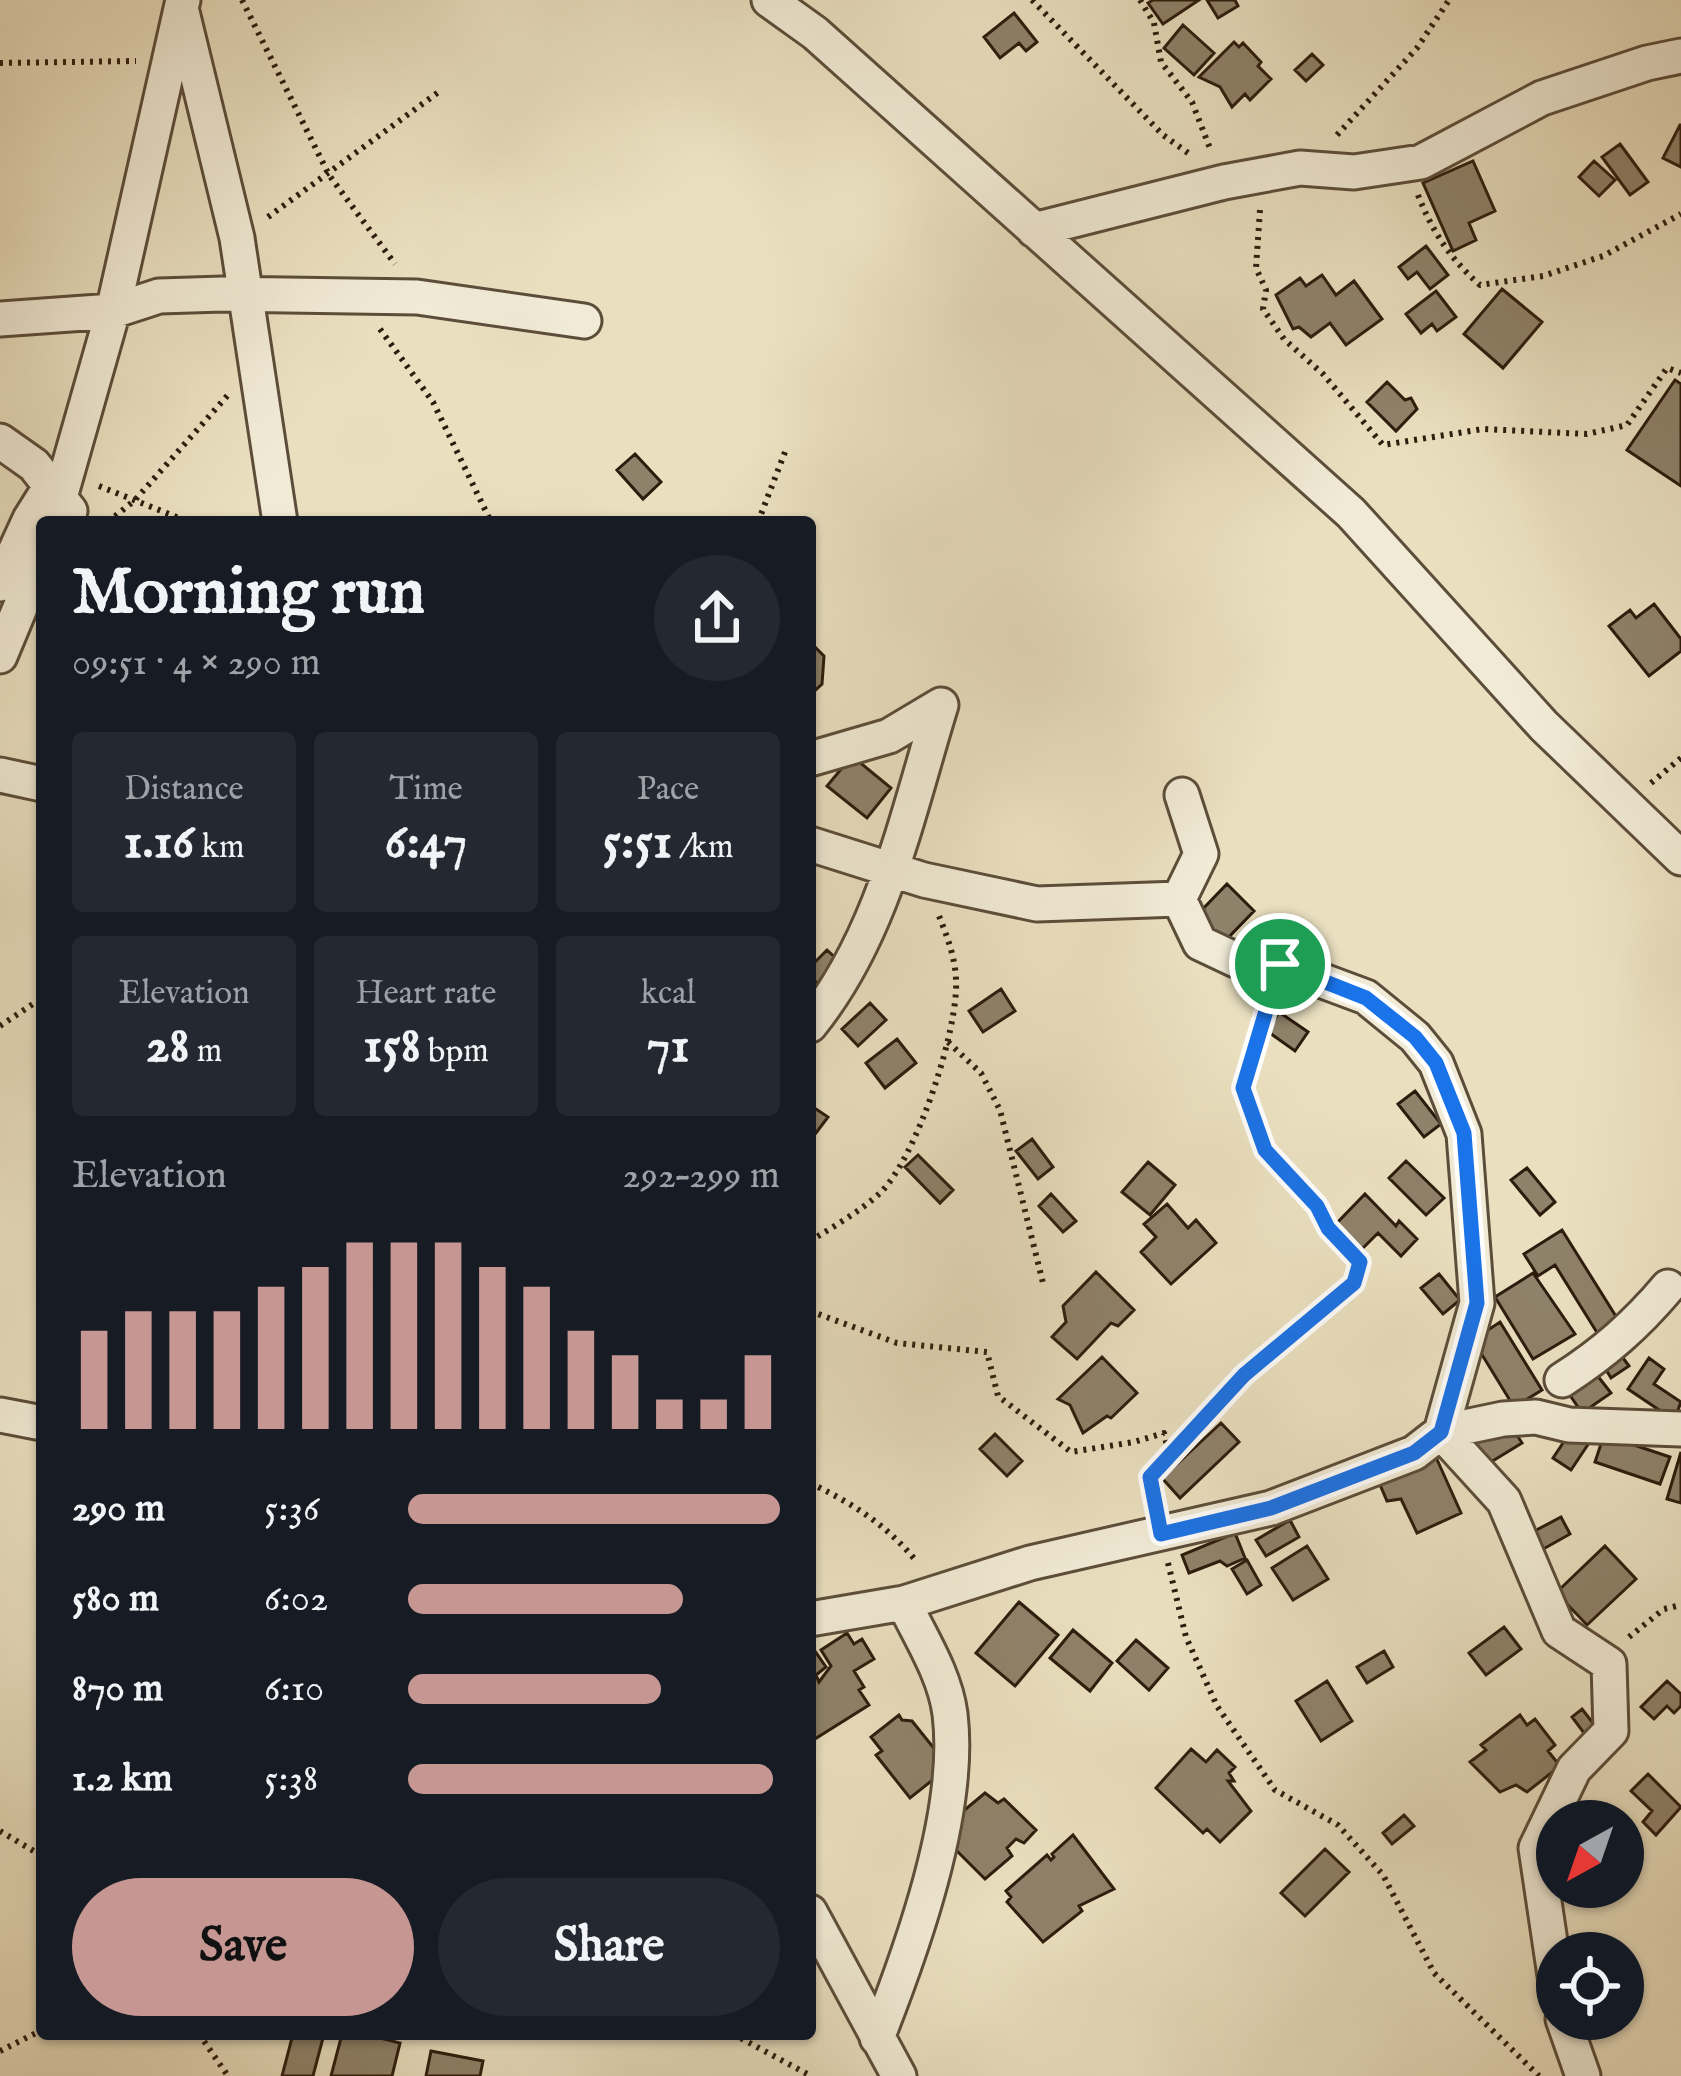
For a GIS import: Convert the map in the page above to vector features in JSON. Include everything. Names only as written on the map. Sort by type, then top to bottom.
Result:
[{"type":"street","points":[[769,0],[814,33],[1351,513],[1544,726],[1681,858]]},
{"type":"street","points":[[61,506],[112,311],[182,4]]},
{"type":"street","points":[[182,4],[237,238],[279,516]]},
{"type":"street","points":[[1034,230],[1221,176],[1262,176],[1300,168],[1354,172],[1420,162],[1542,98],[1681,56]]},
{"type":"street","points":[[0,319],[112,311],[159,296],[246,295],[417,297],[584,321]]},
{"type":"street","points":[[0,441],[61,506]]},
{"type":"street","points":[[0,584],[30,519],[36,516]]},
{"type":"street","points":[[0,656],[36,569]]},
{"type":"street","points":[[816,757],[889,736],[941,705],[856,962],[816,1017]]},
{"type":"street","points":[[0,775],[36,783]]},
{"type":"street","points":[[1179,899],[1201,854],[1182,795]]},
{"type":"street","points":[[816,846],[924,880],[1037,904],[1179,899]]},
{"type":"street","points":[[1179,899],[1200,944],[1236,960],[1280,964],[1366,998],[1390,1015],[1436,1063],[1464,1133],[1477,1303],[1441,1432]]},
{"type":"street","points":[[1562,1380],[1618,1340],[1668,1287]]},
{"type":"street","points":[[816,1618],[904,1603],[1030,1563],[1271,1508],[1414,1453],[1441,1432],[1535,1417],[1569,1425],[1681,1429]]},
{"type":"street","points":[[1441,1432],[1504,1501],[1559,1631],[1609,1664],[1611,1731],[1574,1769],[1536,1848],[1549,1932]]},
{"type":"street","points":[[877,2038],[918,1933],[951,1756],[950,1712],[936,1668],[904,1603]]},
{"type":"street","points":[[816,1923],[899,2076]]},
{"type":"street","points":[[1570,2040],[1582,2076]]},
{"type":"path","points":[[242,0],[329,175],[417,297]]},
{"type":"path","points":[[1032,0],[1162,135],[1221,176]]},
{"type":"path","points":[[1140,0],[1154,23],[1161,62],[1192,103],[1221,176]]},
{"type":"path","points":[[1300,168],[1382,89],[1418,48],[1449,0]]},
{"type":"path","points":[[0,63],[169,59]]},
{"type":"path","points":[[237,238],[440,92]]},
{"type":"path","points":[[1420,162],[1417,193],[1430,225],[1459,267],[1480,285],[1543,276],[1604,256],[1681,214]]},
{"type":"path","points":[[1262,176],[1255,243],[1256,268],[1266,290],[1263,310],[1383,445],[1483,429],[1587,434],[1627,425],[1667,368],[1681,373]]},
{"type":"path","points":[[339,297],[382,330],[433,402],[488,516]]},
{"type":"path","points":[[115,516],[135,500],[254,365]]},
{"type":"path","points":[[760,516],[785,452]]},
{"type":"path","points":[[135,500],[174,516]]},
{"type":"path","points":[[816,1236],[881,1192],[904,1162],[948,1042],[956,978],[951,945],[924,880]]},
{"type":"path","points":[[1280,964],[1243,1088],[1265,1150],[1360,1262],[1354,1283],[1244,1375],[1150,1477],[1161,1534],[1186,1637],[1217,1706],[1240,1740],[1276,1790],[1339,1825],[1383,1875],[1434,1972],[1539,2076]]},
{"type":"path","points":[[0,1027],[36,1002]]},
{"type":"path","points":[[948,1042],[981,1073],[1000,1110],[1043,1283]]},
{"type":"path","points":[[816,1313],[897,1342],[987,1352],[998,1396],[1071,1452],[1164,1433],[1168,1456]]},
{"type":"path","points":[[816,1486],[855,1505],[898,1539],[941,1593]]},
{"type":"path","points":[[1609,1664],[1612,1651],[1664,1609],[1681,1604]]},
{"type":"path","points":[[0,1831],[36,1852]]},
{"type":"path","points":[[0,2050],[36,2033]]},
{"type":"path","points":[[203,2040],[228,2076]]},
{"type":"path","points":[[744,2040],[812,2076]]},
{"type":"building","points":[[1199,0],[1163,24],[1148,3]]},
{"type":"building","points":[[1207,0],[1235,0],[1238,6],[1218,18]]},
{"type":"building","points":[[1014,13],[1037,42],[1026,51],[1019,43],[1000,58],[984,37]]},
{"type":"building","points":[[1183,25],[1214,53],[1194,75],[1164,48]]},
{"type":"building","points":[[1234,42],[1239,47],[1243,43],[1271,79],[1250,100],[1245,94],[1232,107],[1220,87],[1199,77]]},
{"type":"building","points":[[1312,54],[1323,65],[1306,81],[1295,70]]},
{"type":"building","points":[[1681,125],[1681,167],[1663,158]]},
{"type":"building","points":[[1620,144],[1648,182],[1630,195],[1602,157]]},
{"type":"building","points":[[1473,161],[1495,211],[1469,223],[1476,240],[1453,251],[1423,183]]},
{"type":"building","points":[[1594,161],[1615,180],[1599,196],[1579,177]]},
{"type":"building","points":[[1426,246],[1448,275],[1430,289],[1417,272],[1408,279],[1399,267]]},
{"type":"building","points":[[1322,275],[1336,295],[1354,281],[1382,319],[1346,345],[1330,323],[1311,337],[1299,327],[1293,329],[1276,295],[1300,278],[1306,286]]},
{"type":"building","points":[[1502,289],[1542,322],[1503,368],[1464,334]]},
{"type":"building","points":[[1436,291],[1456,317],[1437,331],[1432,324],[1421,333],[1406,314]]},
{"type":"building","points":[[1675,380],[1681,384],[1681,486],[1627,450]]},
{"type":"building","points":[[1387,382],[1405,400],[1411,398],[1417,409],[1396,431],[1367,402]]},
{"type":"building","points":[[635,454],[661,482],[643,499],[617,470]]},
{"type":"building","points":[[1654,604],[1681,639],[1681,651],[1649,676],[1609,626],[1630,610],[1636,618]]},
{"type":"building","points":[[816,648],[824,656],[822,684],[816,690]]},
{"type":"building","points":[[852,756],[891,788],[867,818],[827,786]]},
{"type":"building","points":[[1227,884],[1254,911],[1223,943],[1196,916]]},
{"type":"building","points":[[827,950],[842,964],[820,986],[816,961]]},
{"type":"building","points":[[1001,989],[1015,1011],[983,1032],[969,1011]]},
{"type":"building","points":[[870,1003],[886,1020],[858,1046],[842,1029]]},
{"type":"building","points":[[1279,1012],[1308,1032],[1295,1051],[1267,1031]]},
{"type":"building","points":[[897,1039],[916,1063],[885,1088],[866,1063]]},
{"type":"building","points":[[1415,1091],[1441,1124],[1424,1137],[1398,1104]]},
{"type":"building","points":[[816,1109],[828,1117],[816,1133]]},
{"type":"building","points":[[1032,1139],[1053,1167],[1038,1179],[1016,1151]]},
{"type":"building","points":[[918,1155],[953,1190],[940,1203],[905,1167]]},
{"type":"building","points":[[1406,1161],[1444,1198],[1426,1215],[1389,1178]]},
{"type":"building","points":[[1148,1162],[1175,1185],[1150,1215],[1122,1192]]},
{"type":"building","points":[[1527,1168],[1555,1202],[1540,1215],[1511,1180]]},
{"type":"building","points":[[1051,1194],[1076,1221],[1063,1232],[1039,1206]]},
{"type":"building","points":[[1365,1194],[1396,1226],[1399,1221],[1417,1239],[1401,1256],[1378,1233],[1360,1251],[1334,1226]]},
{"type":"building","points":[[1167,1204],[1188,1228],[1196,1220],[1216,1243],[1171,1284],[1141,1252],[1156,1237],[1144,1224]]},
{"type":"building","points":[[1562,1230],[1622,1326],[1601,1339],[1555,1265],[1538,1276],[1524,1254]]},
{"type":"building","points":[[1096,1272],[1134,1310],[1118,1326],[1111,1323],[1077,1359],[1052,1337],[1066,1322],[1063,1306]]},
{"type":"building","points":[[1533,1273],[1575,1334],[1533,1359],[1495,1297]]},
{"type":"building","points":[[1439,1274],[1460,1300],[1443,1314],[1421,1288]]},
{"type":"building","points":[[1500,1322],[1542,1390],[1514,1407],[1473,1340]]},
{"type":"building","points":[[1620,1354],[1629,1366],[1611,1378],[1603,1365]]},
{"type":"building","points":[[1102,1357],[1137,1393],[1111,1418],[1107,1416],[1083,1433],[1070,1405],[1058,1399]]},
{"type":"building","points":[[1649,1358],[1664,1369],[1654,1384],[1681,1402],[1674,1420],[1628,1389]]},
{"type":"building","points":[[1593,1370],[1611,1393],[1582,1413],[1565,1388]]},
{"type":"building","points":[[1508,1421],[1522,1443],[1486,1465],[1472,1444]]},
{"type":"building","points":[[1221,1423],[1239,1442],[1180,1498],[1162,1478]]},
{"type":"building","points":[[1573,1428],[1591,1440],[1571,1470],[1553,1458]]},
{"type":"building","points":[[995,1434],[1022,1461],[1007,1476],[980,1449]]},
{"type":"building","points":[[1604,1435],[1670,1457],[1660,1484],[1595,1462]]},
{"type":"building","points":[[1681,1452],[1681,1503],[1667,1499]]},
{"type":"building","points":[[1435,1455],[1461,1513],[1417,1533],[1401,1499],[1387,1501],[1378,1480]]},
{"type":"building","points":[[1561,1517],[1570,1534],[1538,1552],[1529,1534]]},
{"type":"building","points":[[1290,1520],[1299,1537],[1266,1556],[1256,1540]]},
{"type":"building","points":[[1235,1533],[1245,1558],[1189,1573],[1182,1555]]},
{"type":"building","points":[[1307,1546],[1328,1579],[1293,1600],[1272,1568]]},
{"type":"building","points":[[1605,1546],[1636,1579],[1587,1625],[1560,1589]]},
{"type":"building","points":[[1247,1560],[1261,1585],[1247,1594],[1232,1569]]},
{"type":"building","points":[[1019,1602],[1058,1635],[1015,1686],[976,1653]]},
{"type":"building","points":[[1504,1627],[1521,1649],[1486,1675],[1469,1653]]},
{"type":"building","points":[[1073,1630],[1112,1663],[1090,1691],[1050,1658]]},
{"type":"building","points":[[847,1633],[854,1644],[862,1639],[874,1659],[854,1671],[869,1705],[816,1738],[816,1675],[819,1682],[831,1666],[821,1650]]},
{"type":"building","points":[[1136,1640],[1168,1668],[1149,1690],[1117,1661]]},
{"type":"building","points":[[1384,1651],[1393,1667],[1367,1683],[1357,1667]]},
{"type":"building","points":[[816,1653],[826,1667],[816,1675]]},
{"type":"building","points":[[1327,1681],[1352,1721],[1321,1741],[1296,1701]]},
{"type":"building","points":[[1667,1681],[1681,1694],[1681,1706],[1674,1713],[1667,1706],[1654,1719],[1641,1707]]},
{"type":"building","points":[[1582,1709],[1600,1732],[1590,1741],[1572,1717]]},
{"type":"building","points":[[899,1715],[912,1721],[949,1767],[910,1798],[876,1755],[882,1751],[871,1737]]},
{"type":"building","points":[[1520,1715],[1527,1725],[1535,1719],[1555,1745],[1548,1751],[1560,1766],[1527,1792],[1516,1785],[1500,1792],[1470,1762],[1486,1750],[1481,1745]]},
{"type":"building","points":[[1191,1749],[1206,1762],[1217,1750],[1235,1767],[1229,1773],[1234,1781],[1228,1781],[1251,1811],[1220,1842],[1207,1829],[1203,1833],[1156,1788]]},
{"type":"building","points":[[1648,1774],[1681,1807],[1656,1835],[1644,1823],[1652,1811],[1631,1791]]},
{"type":"building","points":[[985,1793],[998,1803],[1004,1799],[1036,1830],[1024,1843],[1016,1839],[1007,1848],[1012,1856],[985,1879],[951,1845],[959,1836],[950,1822]]},
{"type":"building","points":[[1404,1815],[1414,1826],[1392,1844],[1383,1833]]},
{"type":"building","points":[[1073,1835],[1114,1889],[1079,1906],[1082,1911],[1043,1942],[1007,1902],[1011,1897],[1006,1891],[1047,1855],[1051,1860]]},
{"type":"building","points":[[1325,1849],[1349,1872],[1305,1916],[1281,1893]]},
{"type":"building","points":[[291,2040],[322,2040],[313,2076],[282,2076]]},
{"type":"building","points":[[340,2040],[400,2043],[392,2076],[331,2076]]},
{"type":"building","points":[[431,2051],[483,2061],[480,2076],[426,2076]]},
{"type":"route","points":[[1280,964],[1366,998],[1415,1037],[1436,1063],[1464,1133],[1477,1303],[1441,1432],[1414,1453],[1271,1508],[1161,1534],[1150,1477],[1244,1375],[1354,1283],[1360,1262],[1265,1150],[1243,1088],[1280,964]]}]
